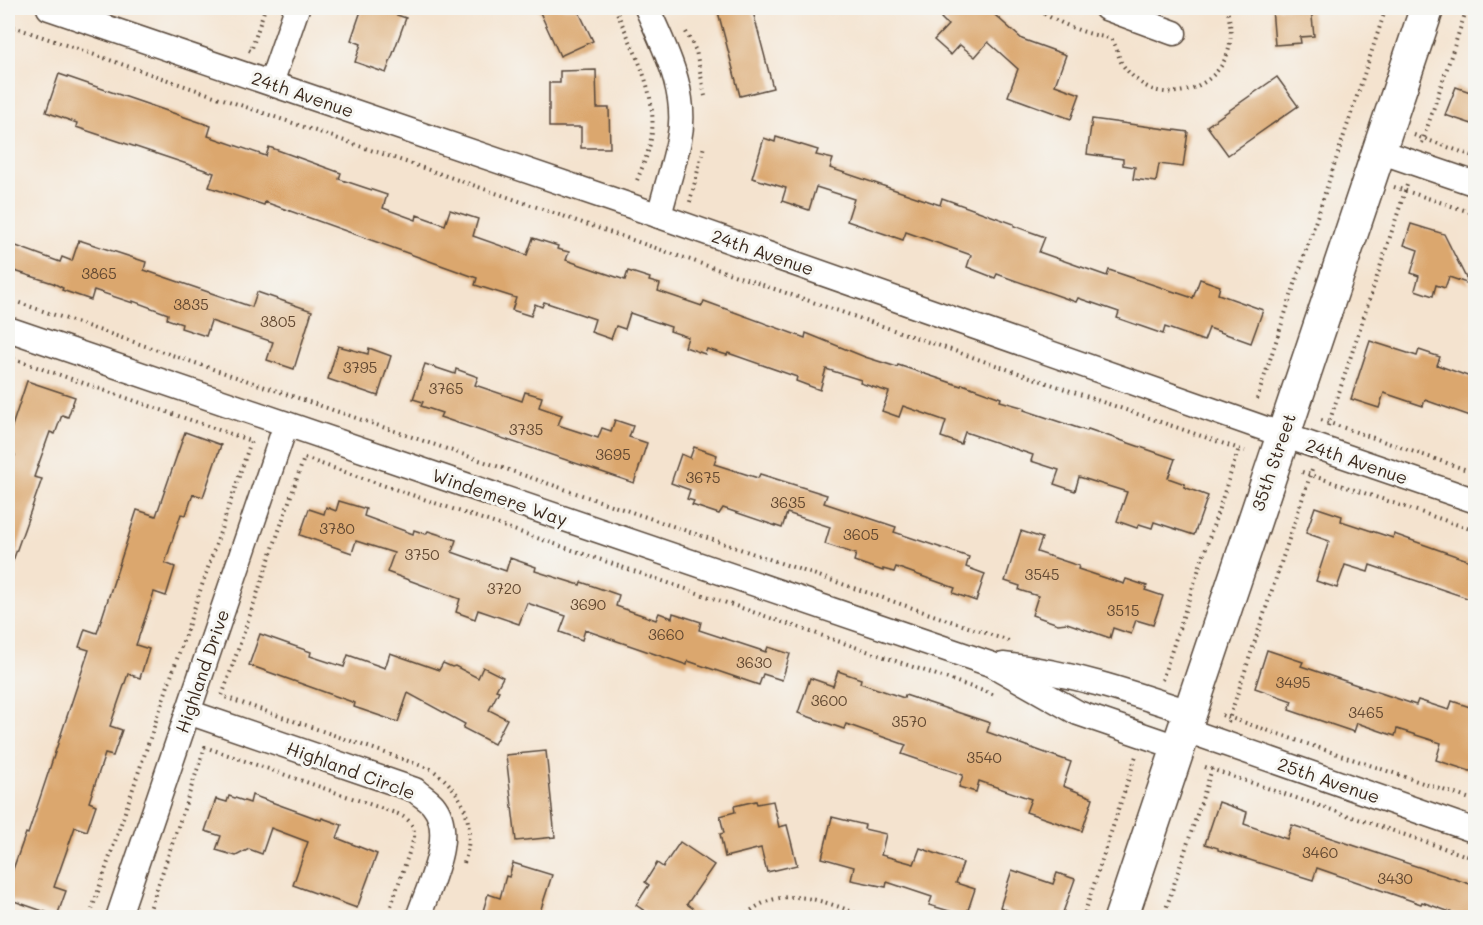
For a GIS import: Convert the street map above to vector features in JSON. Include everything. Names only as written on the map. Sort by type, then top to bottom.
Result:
[{"type":"street","name":"24th Avenue","points":[[49,8],[659,216],[1476,501]]},
{"type":"street","points":[[271,83],[297,8]]},
{"type":"street","points":[[647,8],[674,69],[681,106],[680,138],[659,216]]},
{"type":"street","points":[[1106,8],[1174,33]]},
{"type":"street","name":"35th Street","points":[[1121,918],[1427,8]]},
{"type":"street","points":[[1379,152],[1476,184]]},
{"type":"street","name":"Windemere Way","points":[[8,329],[993,664],[1078,713],[1183,729]]},
{"type":"street","name":"Highland Drive","points":[[118,918],[286,424]]},
{"type":"street","name":"Windemere Way","points":[[993,664],[1030,668],[1090,680],[1183,729]]},
{"type":"street","name":"Highland Circle","points":[[188,712],[415,790],[433,805],[443,825],[442,848],[418,918]]},
{"type":"street","name":"25th Avenue","points":[[1183,729],[1476,831]]},
{"type":"path","points":[[240,47],[251,51],[265,8]]},
{"type":"path","points":[[615,8],[644,72],[652,103],[651,142],[636,183],[625,179]]},
{"type":"path","points":[[1034,8],[1067,25],[1096,36],[1110,38],[1115,44],[1122,63],[1133,76],[1146,86],[1162,91],[1177,92],[1195,88],[1210,77],[1224,62],[1231,29],[1226,8]]},
{"type":"path","points":[[1257,399],[1386,8]]},
{"type":"path","points":[[1421,147],[1467,8]]},
{"type":"path","points":[[8,25],[1245,451]]},
{"type":"path","points":[[1476,156],[1424,139],[1379,152],[1405,190],[1476,214]]},
{"type":"path","points":[[1326,430],[1408,183]]},
{"type":"path","points":[[8,299],[1017,644]]},
{"type":"path","points":[[8,357],[251,441],[89,918]]},
{"type":"path","points":[[1321,420],[1476,473]]},
{"type":"path","points":[[1161,684],[1241,442]]},
{"type":"path","points":[[222,696],[304,458],[1003,699]]},
{"type":"path","points":[[1227,725],[1313,467]]},
{"type":"path","points":[[1302,472],[1476,531]]},
{"type":"path","points":[[1222,715],[1476,801]]},
{"type":"path","points":[[147,918],[205,747],[398,814],[410,821],[415,832],[414,838],[387,918]]},
{"type":"path","points":[[1083,918],[1139,754],[1126,751]]},
{"type":"path","points":[[1163,918],[1214,763]]},
{"type":"path","points":[[1205,767],[1476,859]]},
{"type":"path","points":[[742,918],[767,902],[797,896],[818,900],[869,918]]},
{"type":"building","points":[[362,8],[376,8],[406,18],[386,73],[355,62],[361,44],[351,40]]},
{"type":"building","points":[[538,8],[577,8],[593,41],[560,56]]},
{"type":"building","points":[[717,8],[752,8],[773,88],[740,96]]},
{"type":"building","points":[[951,8],[987,8],[1022,39],[1066,55],[1055,85],[1080,94],[1071,119],[1008,96],[1018,69],[988,42],[975,57],[960,45],[951,55],[934,40],[948,25],[941,18]]},
{"type":"building","points":[[1272,8],[1311,8],[1314,36],[1300,37],[1301,43],[1275,45]]},
{"type":"building","points":[[596,70],[597,108],[609,108],[610,148],[581,148],[581,127],[549,127],[549,83],[560,83],[560,71]]},
{"type":"building","points":[[59,74],[211,126],[208,136],[266,156],[269,147],[341,173],[339,179],[387,195],[383,208],[416,220],[417,215],[445,225],[450,210],[478,219],[473,236],[527,255],[533,238],[569,252],[566,260],[625,280],[628,271],[650,278],[649,281],[660,284],[658,291],[702,306],[704,301],[805,338],[806,333],[865,357],[897,367],[898,365],[961,386],[962,384],[1001,398],[1000,401],[1025,408],[1024,410],[1175,459],[1168,478],[1208,496],[1194,535],[1154,522],[1152,528],[1139,524],[1137,528],[1117,521],[1127,492],[1079,477],[1075,491],[1054,484],[1059,470],[1031,461],[1033,455],[965,432],[961,444],[941,437],[946,421],[903,406],[899,417],[882,411],[889,392],[860,383],[861,380],[826,369],[820,390],[796,381],[797,377],[728,353],[727,355],[707,349],[705,354],[685,347],[688,337],[670,331],[671,327],[630,313],[625,329],[616,326],[611,339],[591,332],[595,319],[544,302],[542,307],[535,304],[531,316],[512,310],[516,298],[475,285],[477,278],[265,202],[264,205],[209,187],[214,173],[76,127],[77,123],[46,112]]},
{"type":"building","points":[[1277,77],[1298,106],[1228,155],[1207,126]]},
{"type":"building","points":[[1456,87],[1476,94],[1476,113],[1472,124],[1445,115]]},
{"type":"building","points":[[1092,119],[1188,132],[1183,167],[1159,164],[1156,182],[1133,179],[1135,167],[1123,165],[1123,159],[1087,154]]},
{"type":"building","points":[[776,137],[818,150],[816,155],[833,159],[830,168],[940,205],[942,198],[1045,237],[1039,252],[1107,276],[1109,270],[1193,298],[1200,279],[1220,286],[1218,294],[1263,310],[1251,343],[1209,328],[1204,341],[1165,327],[1163,334],[1117,318],[1119,312],[1078,298],[1076,302],[997,274],[995,278],[967,267],[971,255],[906,232],[903,240],[847,221],[854,199],[816,187],[809,210],[782,201],[786,188],[752,178],[764,138],[775,142]]},
{"type":"building","points":[[1411,224],[1444,234],[1469,284],[1449,277],[1445,288],[1436,285],[1433,296],[1415,290],[1419,276],[1411,273],[1418,250],[1404,245]]},
{"type":"building","points":[[79,240],[146,262],[144,270],[252,307],[257,292],[312,311],[294,369],[267,360],[273,342],[211,321],[206,336],[181,328],[182,324],[167,319],[168,314],[133,301],[133,303],[94,290],[91,300],[62,290],[63,288],[53,283],[8,269],[8,243],[60,262],[62,257],[72,261]]},
{"type":"building","points":[[1370,341],[1417,356],[1419,350],[1440,357],[1437,365],[1476,379],[1476,418],[1425,400],[1423,406],[1384,393],[1379,408],[1351,399]]},
{"type":"building","points":[[338,346],[368,354],[369,348],[391,356],[378,396],[328,379]]},
{"type":"building","points":[[425,364],[455,374],[456,369],[478,377],[475,385],[522,401],[525,392],[542,397],[539,407],[562,415],[558,425],[598,438],[602,428],[611,431],[615,420],[633,426],[629,437],[647,443],[634,483],[440,417],[442,413],[421,406],[423,402],[413,399]]},
{"type":"building","points":[[27,381],[75,397],[68,417],[62,415],[55,434],[50,432],[34,477],[42,479],[10,569],[8,569],[8,477],[15,455],[8,453],[8,438]]},
{"type":"building","points":[[185,432],[221,445],[203,497],[193,494],[186,515],[181,514],[165,563],[175,567],[166,596],[154,592],[136,645],[149,649],[140,678],[128,674],[110,726],[122,730],[113,756],[105,754],[89,802],[96,805],[87,831],[75,827],[54,887],[66,891],[57,916],[8,899],[8,871],[12,872],[26,833],[28,834],[89,650],[79,647],[85,629],[97,633],[137,510],[156,516]]},
{"type":"building","points":[[694,447],[717,455],[714,464],[758,478],[760,474],[827,495],[824,503],[896,527],[894,532],[969,557],[966,567],[985,574],[976,601],[953,593],[955,588],[896,567],[894,572],[883,569],[883,571],[854,561],[856,554],[825,544],[830,527],[787,513],[782,528],[723,508],[719,514],[692,505],[694,501],[687,499],[690,490],[671,483],[681,454],[690,458]]},
{"type":"building","points":[[339,501],[366,509],[364,516],[413,534],[414,530],[426,534],[428,531],[456,540],[452,552],[506,571],[510,558],[536,567],[535,571],[580,585],[581,582],[619,595],[616,606],[656,620],[659,613],[672,618],[673,613],[701,622],[699,630],[766,652],[768,647],[790,654],[782,680],[763,674],[759,685],[688,661],[687,665],[585,630],[582,640],[560,632],[566,616],[527,603],[519,624],[478,610],[475,619],[456,612],[460,599],[387,572],[394,553],[356,541],[352,553],[300,535],[309,509],[324,514],[326,507],[336,511]]},
{"type":"building","points":[[1315,507],[1342,516],[1341,521],[1393,538],[1394,534],[1476,563],[1476,601],[1370,565],[1368,572],[1345,565],[1337,588],[1316,581],[1329,541],[1306,533]]},
{"type":"building","points":[[1021,531],[1042,538],[1037,552],[1079,566],[1078,569],[1124,584],[1126,579],[1147,586],[1145,590],[1163,596],[1153,625],[1136,620],[1131,634],[1113,628],[1110,638],[1067,623],[1058,624],[1032,615],[1038,596],[1019,590],[1020,586],[1005,581]]},
{"type":"building","points":[[260,634],[311,652],[310,656],[344,667],[348,655],[385,668],[390,653],[439,670],[443,663],[455,666],[478,678],[483,667],[503,677],[489,710],[507,719],[494,744],[463,728],[465,724],[408,693],[398,722],[354,707],[355,703],[249,665]]},
{"type":"building","points":[[1267,650],[1303,662],[1301,666],[1416,705],[1418,700],[1449,710],[1452,701],[1476,709],[1476,773],[1436,760],[1441,743],[1397,729],[1395,736],[1357,723],[1354,732],[1289,710],[1292,701],[1255,688]]},
{"type":"building","points":[[838,671],[861,679],[860,683],[990,723],[987,732],[1071,762],[1063,786],[1093,798],[1082,831],[1026,812],[1031,799],[979,781],[976,792],[959,787],[963,775],[902,754],[906,745],[846,724],[844,729],[798,713],[810,678],[833,686]]},
{"type":"building","points":[[546,751],[555,837],[516,841],[506,755]]},
{"type":"building","points":[[252,795],[321,820],[322,818],[342,825],[337,838],[377,854],[357,908],[293,885],[308,842],[271,828],[262,854],[249,849],[236,856],[216,850],[221,836],[205,831],[216,799],[227,802],[229,796],[250,803]]},
{"type":"building","points":[[756,801],[757,804],[773,801],[779,827],[787,825],[797,865],[767,872],[761,848],[725,857],[720,834],[724,833],[720,816],[735,812],[734,806]]},
{"type":"building","points":[[1219,802],[1247,812],[1244,824],[1287,839],[1292,825],[1476,886],[1476,918],[1467,918],[1422,902],[1421,904],[1317,868],[1313,880],[1218,850],[1218,848],[1205,844]]},
{"type":"building","points":[[832,817],[865,825],[864,829],[886,834],[881,855],[914,864],[920,848],[963,863],[956,883],[975,889],[966,916],[929,905],[932,897],[887,882],[886,887],[851,880],[854,867],[822,858]]},
{"type":"building","points":[[680,842],[714,865],[687,904],[706,918],[655,918],[636,905],[649,885],[645,882],[657,863],[663,867]]},
{"type":"building","points":[[513,863],[552,875],[538,918],[481,918],[488,894],[500,898],[506,876],[509,877]]},
{"type":"building","points":[[1012,870],[1053,884],[1057,873],[1075,879],[1061,918],[1025,918],[1000,907]]}]
